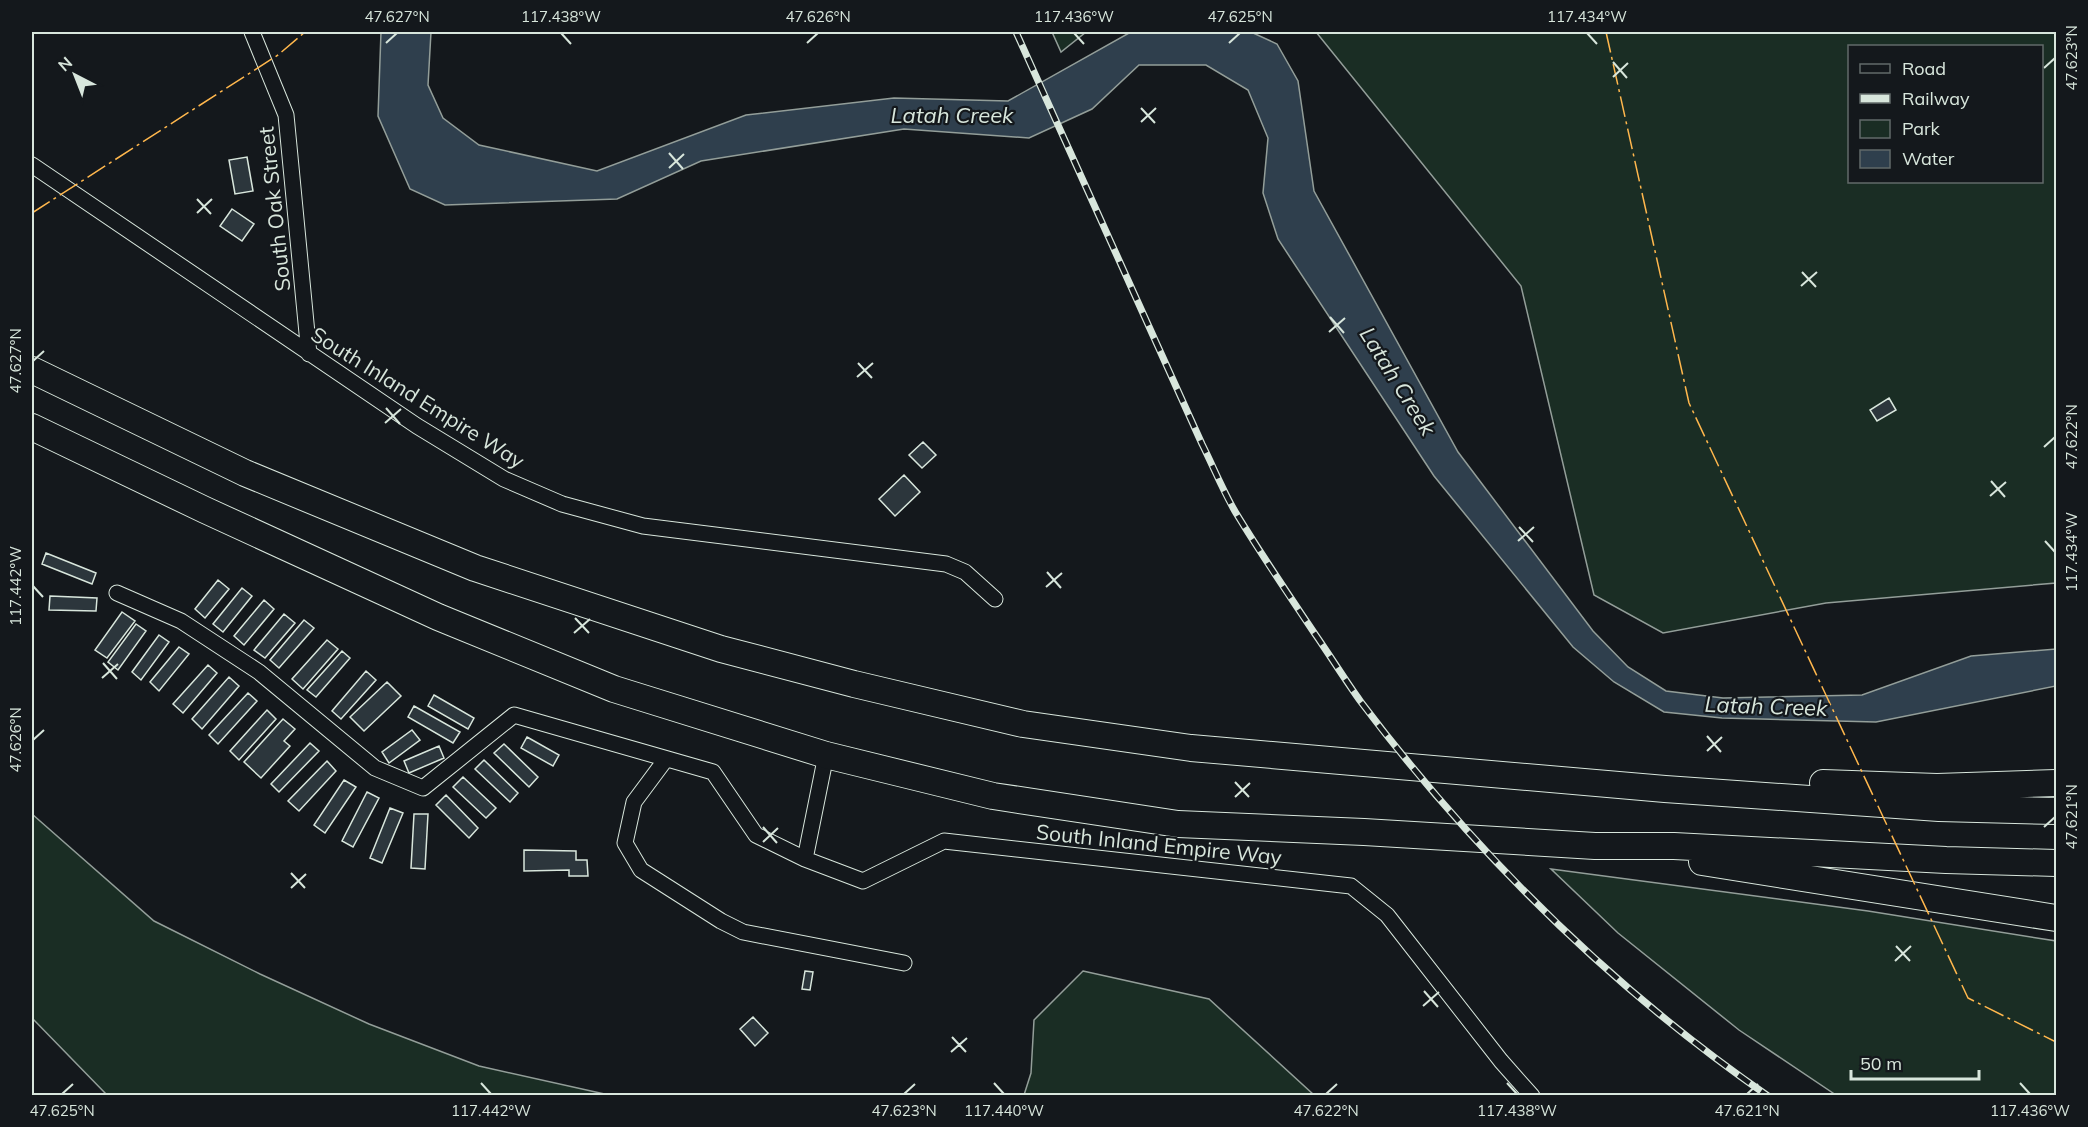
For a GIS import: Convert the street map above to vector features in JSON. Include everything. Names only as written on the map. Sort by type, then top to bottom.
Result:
[{"type":"highway","points":[[32,370],[245,473],[475,568],[721,649],[1023,724],[1191,748],[1606,784],[1939,808],[2056,811]]},
{"type":"highway","points":[[32,427],[205,510],[438,617],[614,690],[826,755],[993,796],[1178,824],[1595,846],[1674,846],[1946,860],[2056,862]]},
{"type":"highway","points":[[1606,784],[1721,776],[1937,787],[2056,783]]},
{"type":"highway","points":[[1595,846],[2056,918]]},
{"type":"street","name":"South Oak Street","points":[[252,32],[286,115],[309,354]]},
{"type":"street","name":"South Inland Empire Way","points":[[32,165],[417,426],[504,479],[562,504],[643,526],[946,564],[965,572],[995,599]]},
{"type":"street","name":"South Inland Empire Way","points":[[117,593],[181,621],[259,672],[375,768],[423,789],[514,716],[713,772],[756,835],[805,859],[863,881],[944,841],[1351,886],[1387,915],[1501,1061],[1532,1095]]},
{"type":"street","points":[[805,859],[826,755]]},
{"type":"street","points":[[666,759],[634,802],[625,843],[642,870],[720,921],[743,932],[904,963]]},
{"type":"green space","points":[[1052,32],[1086,32],[1061,52]]},
{"type":"green space","points":[[1316,32],[2056,32],[2056,583],[1826,603],[1663,633],[1594,595],[1521,286]]},
{"type":"green space","points":[[32,814],[154,921],[260,974],[369,1024],[479,1066],[609,1095],[107,1095],[32,1018]]},
{"type":"green space","points":[[1551,869],[1868,911],[2056,941],[2056,1095],[1836,1095],[1739,1030],[1618,933]]},
{"type":"green space","points":[[1083,971],[1209,999],[1314,1095],[1024,1095],[1031,1073],[1034,1020]]},
{"type":"water","name":"Latah Creek","points":[[381,32],[431,32],[428,85],[443,118],[479,145],[597,171],[746,115],[894,98],[1008,101],[1129,33],[1251,32],[1277,44],[1298,81],[1314,191],[1458,452],[1593,631],[1628,667],[1666,691],[1723,698],[1862,695],[1971,656],[2056,649],[2056,686],[1876,722],[1722,718],[1664,712],[1614,682],[1573,647],[1434,476],[1278,239],[1263,193],[1268,138],[1248,90],[1206,65],[1139,65],[1092,109],[1029,138],[904,129],[701,161],[617,199],[445,205],[410,189],[378,116]]},
{"type":"building","points":[[247,157],[253,191],[235,194],[229,160]]},
{"type":"building","points":[[232,209],[254,224],[242,241],[220,226]]},
{"type":"building","points":[[1889,398],[1896,410],[1877,421],[1870,410]]},
{"type":"building","points":[[923,442],[936,455],[922,468],[909,455]]},
{"type":"building","points":[[904,475],[920,492],[895,516],[879,499]]},
{"type":"building","points":[[46,553],[96,573],[92,584],[42,564]]},
{"type":"building","points":[[218,580],[229,589],[205,618],[195,609]]},
{"type":"building","points":[[242,588],[252,596],[223,632],[213,624]]},
{"type":"building","points":[[50,596],[97,598],[96,611],[49,610]]},
{"type":"building","points":[[264,600],[274,609],[244,645],[234,636]]},
{"type":"building","points":[[122,612],[135,621],[107,658],[95,650]]},
{"type":"building","points":[[284,614],[295,623],[265,658],[254,650]]},
{"type":"building","points":[[304,620],[314,628],[279,668],[270,660]]},
{"type":"building","points":[[136,624],[146,631],[118,670],[108,662]]},
{"type":"building","points":[[159,635],[169,642],[141,680],[132,672]]},
{"type":"building","points":[[327,640],[338,649],[303,689],[292,679]]},
{"type":"building","points":[[179,647],[189,654],[159,691],[150,682]]},
{"type":"building","points":[[342,651],[350,658],[316,697],[307,690]]},
{"type":"building","points":[[208,665],[217,673],[183,713],[173,704]]},
{"type":"building","points":[[366,671],[376,680],[341,719],[332,711]]},
{"type":"building","points":[[229,677],[239,686],[202,729],[192,719]]},
{"type":"building","points":[[387,682],[401,696],[364,731],[350,717]]},
{"type":"building","points":[[248,693],[257,701],[218,744],[209,735]]},
{"type":"building","points":[[434,695],[474,718],[468,729],[428,706]]},
{"type":"building","points":[[414,706],[460,732],[453,743],[408,717]]},
{"type":"building","points":[[267,710],[276,719],[239,760],[230,751]]},
{"type":"building","points":[[283,719],[295,729],[284,741],[290,746],[261,778],[244,762]]},
{"type":"building","points":[[412,730],[420,740],[389,763],[382,752]]},
{"type":"building","points":[[527,737],[559,755],[553,766],[521,748]]},
{"type":"building","points":[[310,743],[319,751],[279,792],[271,784]]},
{"type":"building","points":[[504,744],[538,777],[529,787],[494,753]]},
{"type":"building","points":[[439,746],[444,758],[409,773],[404,761]]},
{"type":"building","points":[[484,760],[518,793],[510,802],[475,769]]},
{"type":"building","points":[[327,761],[336,771],[299,811],[288,801]]},
{"type":"building","points":[[463,777],[496,808],[486,818],[453,787]]},
{"type":"building","points":[[344,780],[356,787],[325,833],[314,825]]},
{"type":"building","points":[[367,792],[379,798],[353,847],[342,841]]},
{"type":"building","points":[[446,795],[478,828],[469,838],[436,805]]},
{"type":"building","points":[[390,808],[403,813],[382,863],[370,858]]},
{"type":"building","points":[[414,814],[428,814],[425,869],[411,868]]},
{"type":"building","points":[[524,850],[576,851],[576,860],[587,860],[588,876],[569,876],[569,870],[524,871]]},
{"type":"building","points":[[805,971],[813,972],[810,990],[802,989]]},
{"type":"building","points":[[753,1017],[768,1033],[755,1046],[740,1029]]},
{"type":"railway","points":[[1016,32],[1227,496],[1265,559],[1355,694],[1451,812],[1549,915],[1655,1010],[1768,1096]]},
{"type":"power","points":[[32,213],[278,55],[305,32]]},
{"type":"power","points":[[1606,32],[1689,403],[1968,998],[2056,1042]]}]
